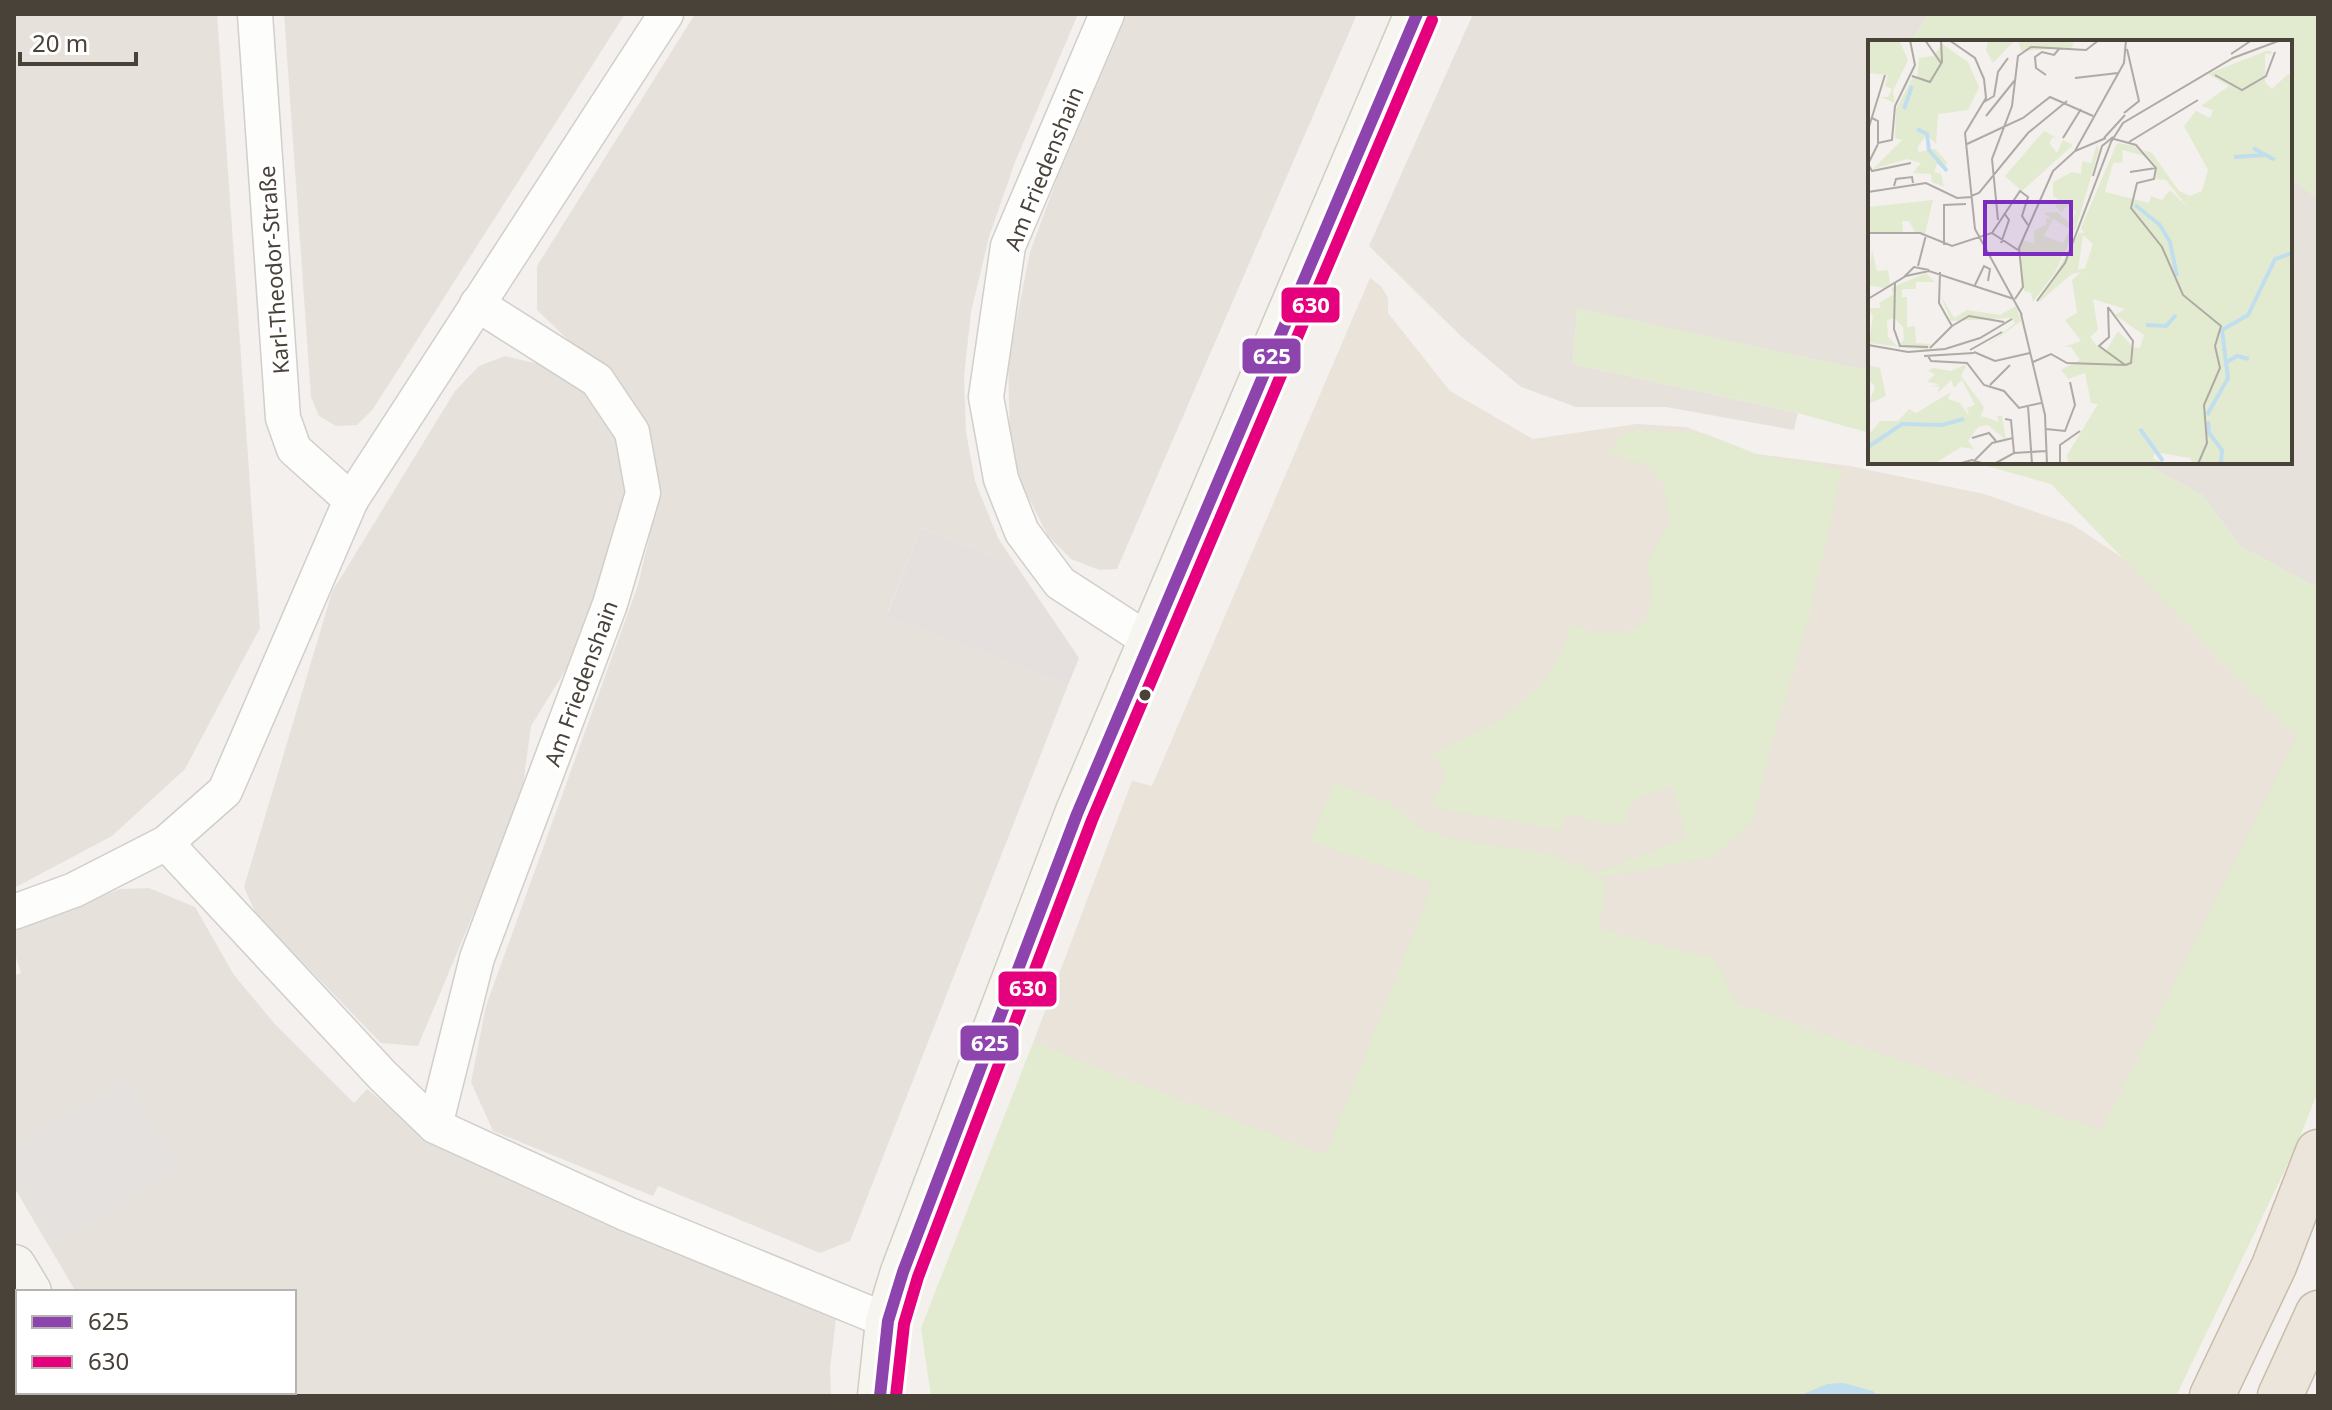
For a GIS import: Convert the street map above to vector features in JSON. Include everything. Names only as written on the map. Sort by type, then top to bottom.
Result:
[{"type":"highway","points":[[2212,1396],[2274,1266],[2318,1152]]},
{"type":"highway","points":[[2280,1396],[2318,1313]]},
{"type":"main road","points":[[880,1396],[888,1321],[929,1200],[1072,825],[1417,14]]},
{"type":"main road","points":[[14,1267],[28,1290]]},
{"type":"street","name":"Karl-Theodor-Straße","points":[[255,14],[283,418],[294,449],[351,500]]},
{"type":"street","points":[[14,912],[74,890],[166,843],[225,791],[351,500],[666,14]]},
{"type":"street","name":"Am Friedenshain","points":[[1107,14],[1008,246],[986,397],[1001,479],[1022,532],[1060,583],[1151,642]]},
{"type":"street","name":"Am Friedenshain","points":[[435,1126],[477,958],[610,604],[643,493],[632,432],[597,380],[477,304]]},
{"type":"street","points":[[166,843],[372,1065],[435,1126],[627,1214],[888,1321]]},
{"type":"shaded area","points":[[14,14],[217,14],[260,628],[185,769],[112,836],[14,888]]},
{"type":"shaded area","points":[[284,14],[625,14],[373,409],[357,425],[336,426],[319,416],[311,397]]},
{"type":"shaded area","points":[[695,14],[1078,14],[1015,162],[989,237],[971,312],[964,377],[966,432],[975,481],[998,538],[1016,565],[921,528],[887,614],[1068,685],[850,1241],[820,1253],[658,1186],[653,1196],[493,1131],[471,1082],[486,1006],[638,585],[653,522],[653,451],[635,404],[537,310],[537,266]]},
{"type":"shaded area","points":[[1127,14],[1357,14],[1117,569],[1099,570],[1071,559],[1048,536],[1021,483],[1010,443],[1008,362],[1030,252],[1058,176]]},
{"type":"shaded area","points":[[1473,14],[1929,14],[1912,40],[1868,40],[1868,371],[1577,309],[1573,364],[1798,413],[1794,430],[1666,407],[1576,407],[1521,387],[1462,337],[1369,246]]},
{"type":"shaded area","points":[[2292,180],[2318,198],[2318,588],[2241,547],[2202,495],[2145,464],[2292,464]]},
{"type":"shaded area","points":[[1370,278],[1381,286],[1388,298],[1388,313],[1450,391],[1533,439],[1637,424],[1686,427],[1756,454],[1850,466],[1984,494],[2073,525],[2318,688],[2222,1119],[1036,1310],[1118,1076],[1033,1043],[1132,781],[1152,786]]},
{"type":"shaded area","points":[[505,356],[556,368],[592,400],[615,431],[627,489],[589,632],[531,726],[521,800],[418,1046],[381,1043],[256,914],[244,887],[332,592],[455,391],[479,366]]},
{"type":"shaded area","points":[[921,528],[1016,565],[1079,658],[1068,685],[887,615]]},
{"type":"shaded area","points":[[149,888],[195,907],[234,975],[274,1023],[354,1103],[367,1089],[430,1140],[837,1310],[830,1368],[831,1396],[140,1396],[296,1394],[296,1290],[75,1290],[14,1187],[14,976],[21,973],[14,951],[14,931],[120,889]]},
{"type":"shaded area","points":[[127,1079],[180,1168],[54,1246],[14,1180],[14,1147]]},
{"type":"green space","points":[[1929,14],[2318,14],[2318,198],[2292,180],[2292,40],[1912,40]]},
{"type":"green space","points":[[1577,308],[1868,371],[1868,432],[1798,413],[1573,364]]},
{"type":"green space","points":[[1638,430],[1706,434],[1756,454],[1842,469],[1809,617],[1769,753],[1754,820],[1714,857],[1599,878],[1607,885],[1598,928],[1715,959],[1737,1003],[2102,1131],[2296,737],[2051,484],[1980,464],[2145,464],[2202,495],[2241,547],[2318,588],[2318,1091],[2296,1147],[2176,1396],[931,1396],[921,1328],[1033,1043],[1326,1155],[1433,883],[1310,841],[1334,784],[1391,804],[1416,825],[1437,834],[1552,855],[1594,875],[1686,837],[1673,786],[1636,798],[1626,814],[1627,825],[1595,822],[1567,813],[1560,830],[1430,807],[1444,780],[1443,766],[1434,752],[1501,718],[1537,688],[1563,648],[1571,623],[1610,634],[1629,630],[1647,620],[1652,587],[1646,564],[1670,521],[1664,487],[1652,468],[1610,452],[1620,436]]},
{"type":"water","points":[[1843,1383],[1873,1391],[1877,1396],[1799,1396],[1827,1384]]},
{"type":"transit line","name":"625","points":[[880,1396],[888,1321],[903,1272],[1077,814],[1417,14]]},
{"type":"transit line","name":"630","points":[[896,1396],[904,1324],[918,1277],[1092,820],[1432,20]]}]
